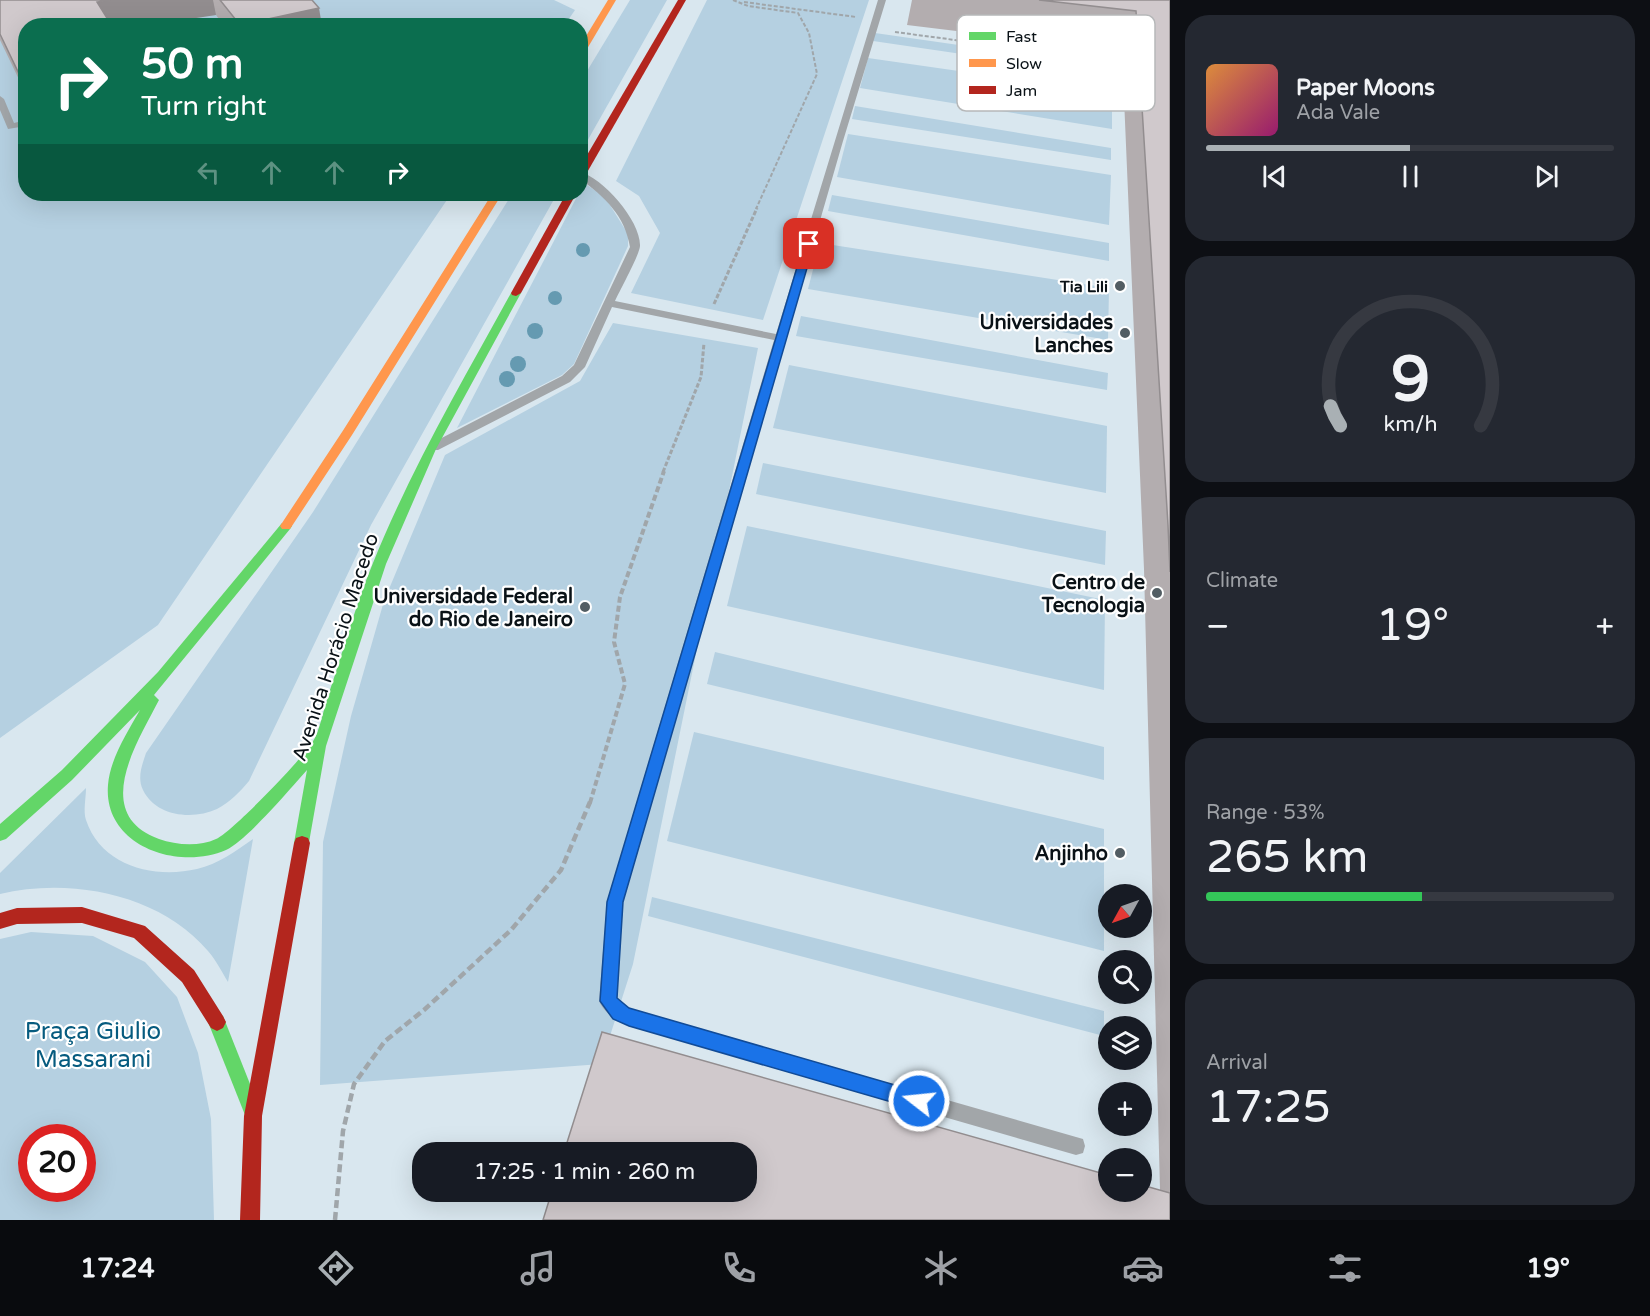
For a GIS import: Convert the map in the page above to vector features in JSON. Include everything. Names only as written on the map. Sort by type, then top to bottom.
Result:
[{"type":"street","points":[[588,40],[612,0]]},
{"type":"street","points":[[588,163],[682,0]]},
{"type":"street","points":[[0,834],[67,775],[163,676],[278,537],[348,432],[493,201]]},
{"type":"street","name":"Avenida Horácio Macedo","points":[[253,1116],[319,746],[379,564],[430,450],[567,201]]},
{"type":"street","points":[[163,676],[128,750],[115,788],[119,813],[133,835],[161,850],[191,853],[222,844],[252,821],[319,746]]},
{"type":"street","points":[[0,921],[17,916],[82,915],[139,932],[188,976],[221,1028],[253,1116],[250,1220]]},
{"type":"lane","points":[[882,0],[615,902],[608,1001],[620,1013],[629,1017],[1076,1146]]},
{"type":"lane","points":[[0,99],[11,127],[18,125]]},
{"type":"lane","points":[[430,450],[573,373],[579,367],[635,247],[634,235],[624,214],[611,197],[588,180]]},
{"type":"lane","points":[[609,303],[781,338]]},
{"type":"path","points":[[733,0],[898,22],[895,32],[957,40]]},
{"type":"path","points":[[335,1220],[343,1131],[354,1083],[385,1041],[424,1010],[511,930],[561,870],[585,818],[625,684],[614,642],[620,597],[673,443],[701,377],[705,323],[817,74],[814,54],[803,18],[798,13],[733,0]]},
{"type":"green space","points":[[0,0],[554,0],[575,10],[570,18],[18,18],[18,201],[446,201],[158,625],[0,738]]},
{"type":"green space","points":[[630,0],[667,0],[588,140],[588,69]]},
{"type":"green space","points":[[707,0],[869,0],[763,320],[631,293],[660,233],[639,196],[616,181]]},
{"type":"green space","points":[[875,33],[957,45],[957,53],[873,41]]},
{"type":"green space","points":[[868,58],[957,71],[957,104],[860,88]]},
{"type":"green space","points":[[855,106],[1111,148],[1111,160],[852,119]]},
{"type":"green space","points":[[1001,111],[1112,111],[1112,129]]},
{"type":"green space","points":[[848,134],[1111,175],[1109,225],[837,177]]},
{"type":"green space","points":[[588,186],[605,197],[628,234],[628,246],[574,364],[562,375],[457,428],[575,201],[588,201]]},
{"type":"green space","points":[[832,195],[1109,243],[1109,261],[828,211]]},
{"type":"green space","points":[[508,201],[553,201],[371,525],[249,781],[217,809],[186,815],[166,811],[149,799],[141,785],[141,771],[146,753],[313,512]]},
{"type":"green space","points":[[820,243],[1109,288],[1108,340],[808,289]]},
{"type":"green space","points":[[801,316],[1108,373],[1107,390],[796,336]]},
{"type":"green space","points":[[613,323],[758,348],[633,964],[601,1064],[320,1085],[323,842],[351,716],[384,601],[445,455],[580,381]]},
{"type":"green space","points":[[789,365],[1107,426],[1106,493],[773,428]]},
{"type":"green space","points":[[763,463],[1106,531],[1105,565],[756,494]]},
{"type":"green space","points":[[747,526],[1105,600],[1104,690],[727,606]]},
{"type":"green space","points":[[715,652],[1104,747],[1104,780],[707,684]]},
{"type":"green space","points":[[694,732],[1104,829],[1104,884],[1098,884],[1098,938],[1104,938],[1104,950],[1100,950],[667,841]]},
{"type":"green space","points":[[86,788],[85,816],[93,836],[116,858],[131,866],[164,872],[197,869],[219,860],[253,839],[228,982],[211,955],[188,931],[140,903],[84,890],[55,888],[27,889],[0,894],[0,873]]},
{"type":"green space","points":[[652,897],[1104,1011],[1104,1016],[1098,1016],[1098,1034],[648,916]]},
{"type":"green space","name":"Praça Giulio Massarani","points":[[31,932],[93,936],[145,962],[177,997],[198,1053],[211,1119],[214,1220],[0,1220],[0,939]]},
{"type":"building","points":[[0,0],[110,0],[97,2],[107,18],[18,18],[18,72],[0,34]]},
{"type":"building","points":[[220,0],[312,0],[319,8],[273,18],[234,18]]},
{"type":"building","points":[[1039,0],[1170,0],[1170,572],[1142,111],[1155,111],[1155,15],[1136,15],[1136,11]]},
{"type":"building","points":[[602,1032],[1098,1172],[1098,1202],[1152,1202],[1152,1188],[1170,1193],[1170,1220],[543,1220],[549,1202],[757,1202],[757,1142],[567,1142]]},
{"type":"traffic: fast","points":[[302,843],[319,746],[379,564],[430,449],[516,293]]},
{"type":"traffic: fast","points":[[0,834],[67,775],[163,676],[286,526]]},
{"type":"traffic: fast","points":[[152,700],[135,731],[116,777],[117,807],[125,822],[136,835],[151,844],[168,849],[203,850],[225,842],[269,801],[317,748]]},
{"type":"traffic: fast","points":[[217,1022],[253,1114]]},
{"type":"traffic: slow","points":[[588,40],[612,0]]},
{"type":"traffic: slow","points":[[286,526],[348,432],[493,201]]},
{"type":"traffic: jam","points":[[588,162],[682,0]]},
{"type":"traffic: jam","points":[[516,293],[567,201]]},
{"type":"traffic: jam","points":[[250,1220],[253,1116],[302,843]]},
{"type":"traffic: jam","points":[[0,921],[17,916],[82,915],[139,932],[188,976],[217,1022]]},
{"type":"place","name":"Tia Lili","points":[[1120,286]]},
{"type":"place","name":"Universidades Lanches","points":[[1125,333]]},
{"type":"place","name":"Centro de Tecnologia","points":[[1157,593]]},
{"type":"place","name":"Universidade Federal do Rio de Janeiro","points":[[585,607]]},
{"type":"place","name":"Anjinho","points":[[1120,853]]},
{"type":"route","points":[[809,244],[615,902],[608,1001],[612,1007],[629,1017],[919,1101]]}]
